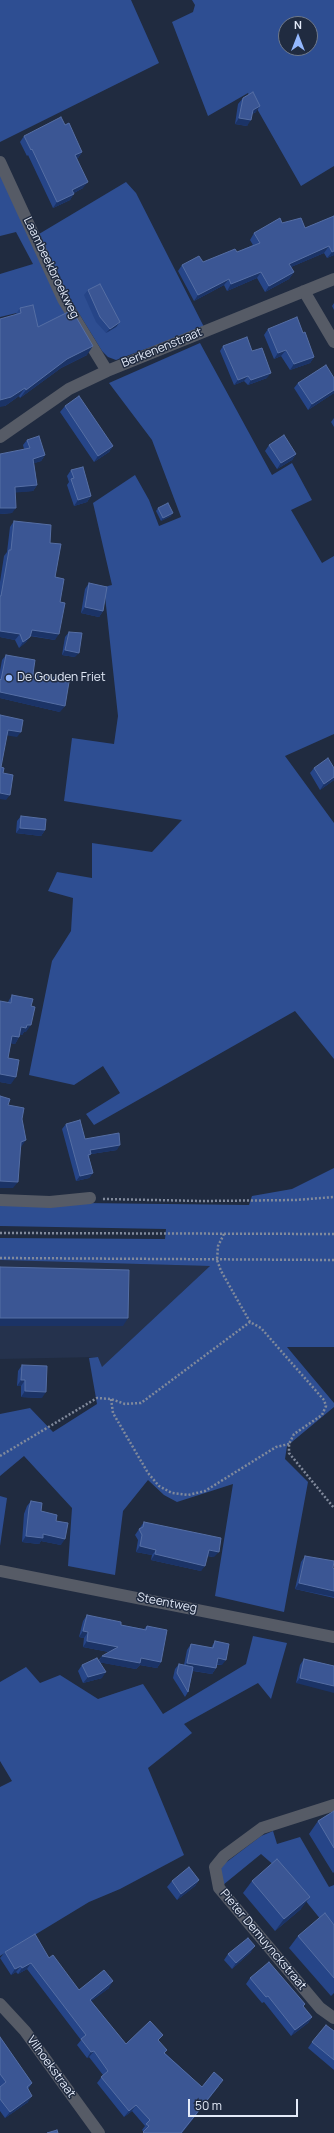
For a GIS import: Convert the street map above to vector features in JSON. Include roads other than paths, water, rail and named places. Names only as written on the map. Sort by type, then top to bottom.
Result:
[{"type":"street","name":"Laambeekbroekweg","points":[[0,162],[63,299],[107,371]]},
{"type":"street","name":"Berkenenstraat","points":[[0,437],[69,389],[107,371],[334,279]]},
{"type":"street","points":[[304,290],[334,342]]},
{"type":"street","points":[[0,1200],[50,1202],[90,1198]]},
{"type":"street","name":"Steentweg","points":[[0,1571],[124,1594],[334,1637]]},
{"type":"street","name":"Pieter Demuynckstraat","points":[[334,1805],[262,1828],[224,1856],[215,1867],[219,1888],[320,2008],[334,2018]]},
{"type":"street","name":"Vilhoekstraat","points":[[0,2004],[25,2031],[99,2133]]},
{"type":"place","name":"De Gouden Friet","points":[[9,678]]}]
